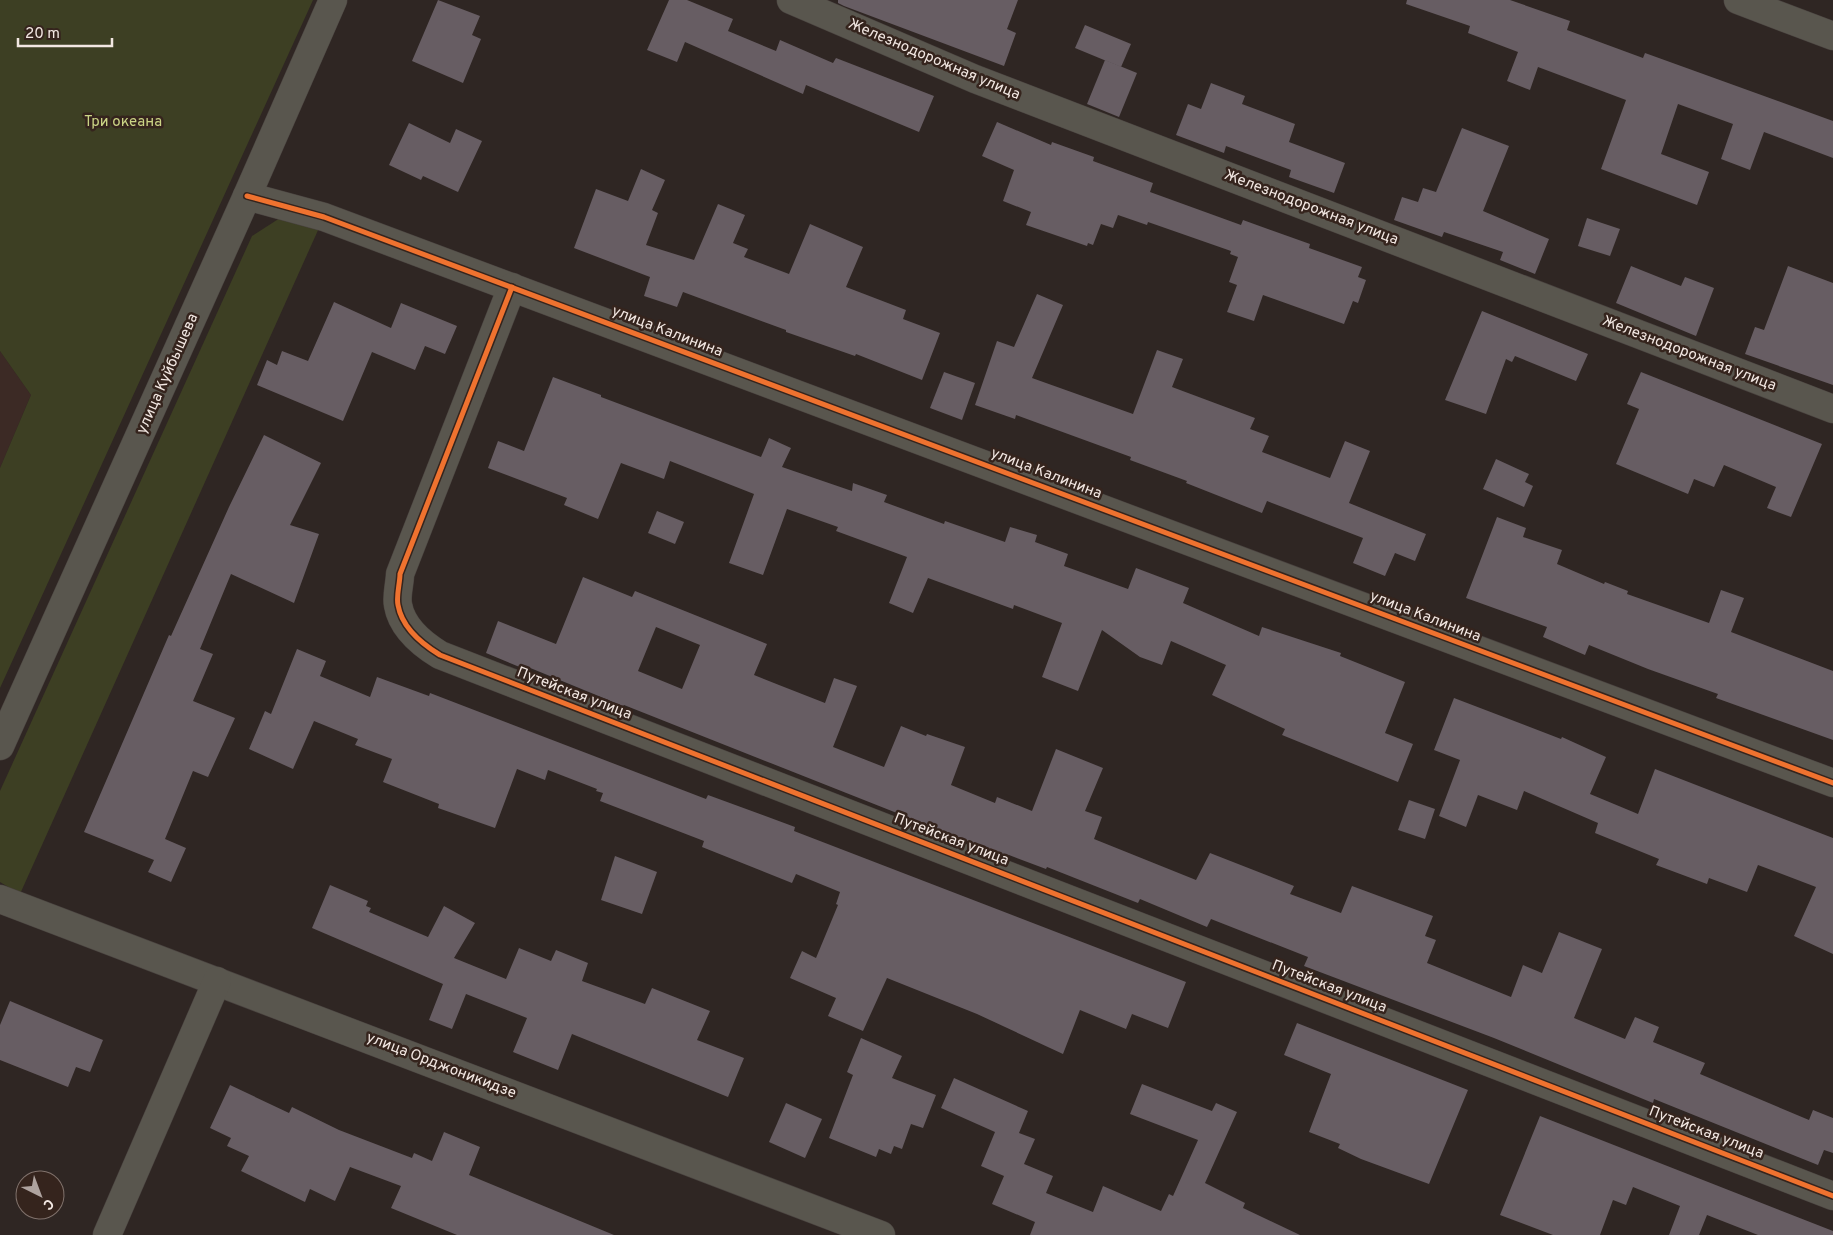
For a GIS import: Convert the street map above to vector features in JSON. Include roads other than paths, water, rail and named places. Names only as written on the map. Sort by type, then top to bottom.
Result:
[{"type":"street","name":"улица Куйбышева","points":[[0,746],[333,0]]},
{"type":"street","name":"Железнодорожная улица","points":[[791,0],[975,79],[1833,409]]},
{"type":"street","points":[[1738,0],[1833,36]]},
{"type":"street","name":"улица Калинина","points":[[247,196],[324,217],[1833,783]]},
{"type":"street","name":"Путейская улица","points":[[512,287],[400,574],[398,605],[410,631],[423,644],[450,659],[1833,1196]]},
{"type":"street","name":"улица Орджоникидзе","points":[[0,899],[881,1235]]},
{"type":"street","points":[[107,1235],[217,982]]},
{"type":"park label","name":"Три океана","points":[[123,122]]}]
